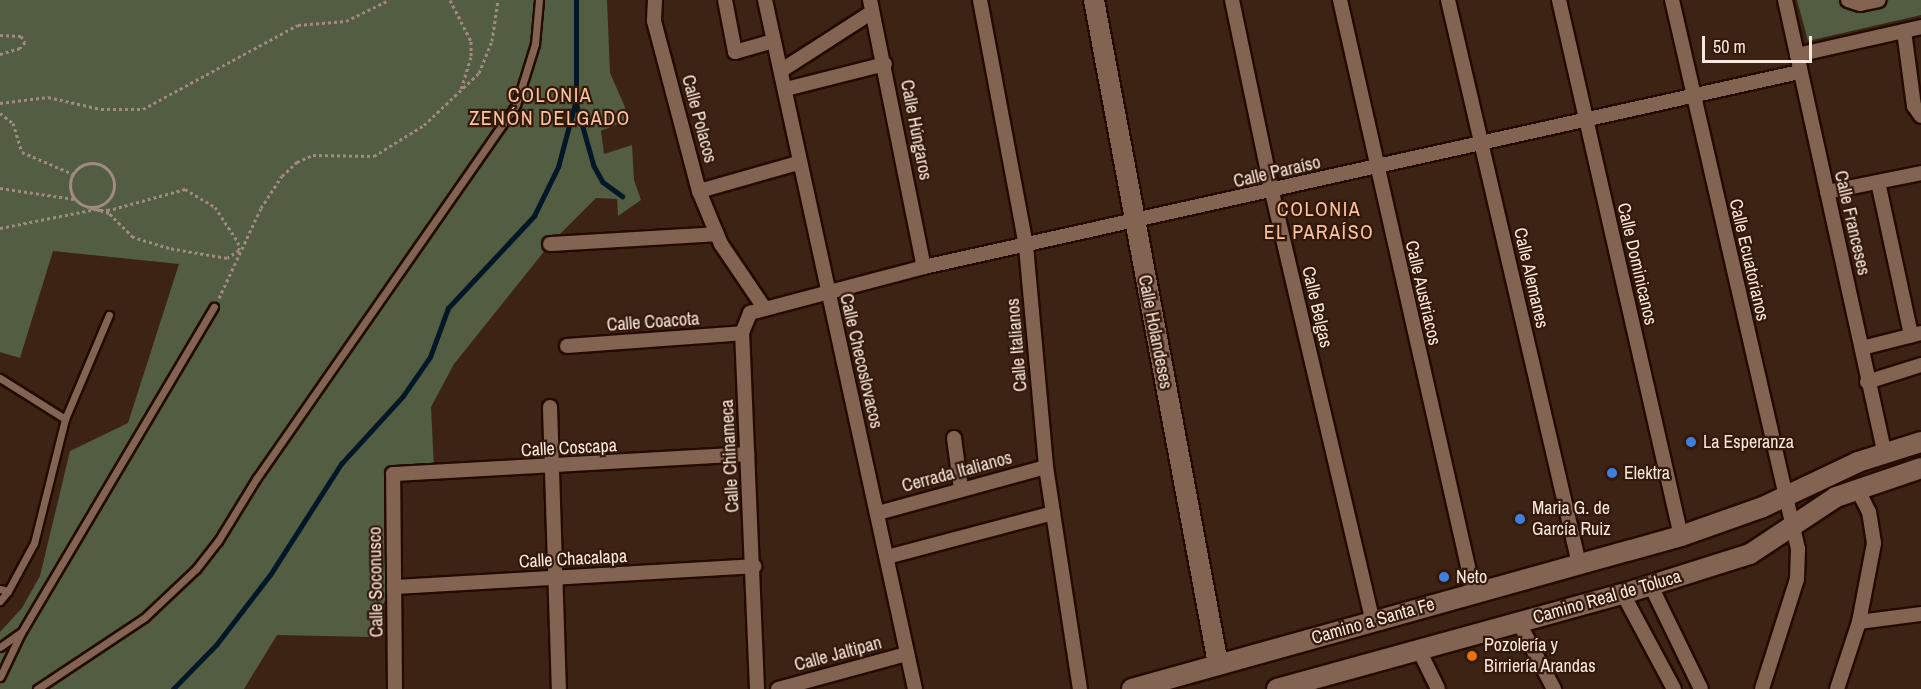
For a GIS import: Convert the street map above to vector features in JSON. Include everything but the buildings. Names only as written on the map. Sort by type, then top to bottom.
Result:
[{"type":"main road","name":"Calle Holandeses","points":[[1094,0],[1218,664]]},
{"type":"main road","points":[[1785,498],[1827,475],[1921,442]]},
{"type":"main road","name":"Camino Real de Toluca","points":[[1277,689],[1319,684],[1419,650],[1651,586],[1750,554],[1795,527],[1836,497],[1921,468]]},
{"type":"main road","name":"Camino a Santa Fe","points":[[1132,689],[1681,536],[1785,498]]},
{"type":"street","name":"Calle Polacos","points":[[655,0],[654,21],[699,191],[719,239]]},
{"type":"street","points":[[725,0],[735,52],[773,41]]},
{"type":"street","name":"Calle Checoslovacos","points":[[765,0],[786,89],[798,163],[878,513],[915,689]]},
{"type":"street","name":"Calle Italianos","points":[[980,0],[1026,246],[1046,467],[1080,689]]},
{"type":"street","name":"Calle Belgas","points":[[1233,0],[1272,192],[1372,621]]},
{"type":"street","name":"Calle Austriacos","points":[[1340,0],[1376,168],[1474,593]]},
{"type":"street","name":"Calle Alemanes","points":[[1448,0],[1579,564]]},
{"type":"street","name":"Calle Dominicanos","points":[[1559,0],[1681,536]]},
{"type":"street","name":"Calle Ecuatorianos","points":[[1672,0],[1785,498],[1795,527],[1797,579],[1762,689]]},
{"type":"street","name":"Calle Franceses","points":[[1785,0],[1799,72],[1862,348],[1867,382],[1885,453]]},
{"type":"street","points":[[1848,0],[1860,4],[1879,0]]},
{"type":"street","points":[[782,70],[871,6]]},
{"type":"street","name":"Calle Húngaros","points":[[871,6],[885,64],[924,267]]},
{"type":"street","points":[[1797,55],[1921,27]]},
{"type":"street","points":[[1904,31],[1914,106],[1921,116]]},
{"type":"street","points":[[786,89],[885,64]]},
{"type":"street","name":"Calle Paraíso","points":[[763,306],[924,267],[1272,192],[1799,72]]},
{"type":"street","points":[[699,191],[798,163]]},
{"type":"street","points":[[1827,192],[1921,173]]},
{"type":"street","points":[[1862,348],[1916,334],[1878,182]]},
{"type":"street","points":[[550,244],[719,239],[763,306],[750,313],[742,333]]},
{"type":"street","name":"Calle Coacota","points":[[567,346],[742,333]]},
{"type":"street","name":"Calle Chinameca","points":[[742,333],[754,566],[757,689]]},
{"type":"street","points":[[1867,382],[1921,366]]},
{"type":"street","points":[[550,407],[559,689]]},
{"type":"street","points":[[954,438],[961,489]]},
{"type":"street","name":"Calle Coscapa","points":[[393,474],[552,467],[747,454]]},
{"type":"street","name":"Cerrada Italianos","points":[[878,513],[1046,467]]},
{"type":"street","name":"Calle Soconusco","points":[[393,474],[395,689]]},
{"type":"street","points":[[1837,689],[1859,622],[1874,531],[1857,488]]},
{"type":"street","points":[[887,557],[1053,513]]},
{"type":"street","name":"Calle Chacalapa","points":[[394,587],[754,566]]},
{"type":"street","points":[[1651,586],[1701,689]]},
{"type":"street","points":[[1623,594],[1674,689]]},
{"type":"street","points":[[1859,622],[1921,614]]},
{"type":"street","points":[[1519,623],[1554,689]]},
{"type":"street","points":[[1419,650],[1438,689]]},
{"type":"street","name":"Calle Jaltipan","points":[[778,689],[907,654]]},
{"type":"lane","points":[[36,689],[144,618],[196,569],[218,541],[256,479],[516,105],[535,44],[539,0]]},
{"type":"lane","points":[[0,677],[21,633],[214,307]]},
{"type":"lane","points":[[0,601],[4,590],[34,543],[65,419],[109,315]]},
{"type":"lane","points":[[0,378],[65,419]]},
{"type":"lane","points":[[0,647],[21,633]]},
{"type":"path","points":[[0,103],[48,97],[101,109],[143,109],[298,25],[346,21],[389,0]]},
{"type":"path","points":[[450,0],[471,41],[471,57],[460,93]]},
{"type":"path","points":[[214,307],[274,184],[290,167],[320,154],[365,157],[380,153],[424,125],[479,73],[488,52],[498,0]]},
{"type":"path","points":[[0,35],[21,36],[25,42],[20,48],[0,54]]},
{"type":"path","points":[[0,113],[13,123],[22,152],[73,174]]},
{"type":"path","points":[[75,200],[70,187],[73,174],[91,163],[111,173],[114,188],[108,201],[87,207]]},
{"type":"path","points":[[0,188],[75,200],[87,207],[100,210],[134,237],[169,248],[227,258],[239,250],[238,242],[215,207],[192,191],[184,189],[100,210],[0,228]]},
{"type":"green space","points":[[0,0],[607,0],[610,73],[625,107],[625,121],[601,131],[604,154],[632,145],[634,180],[641,200],[618,216],[617,199],[596,198],[550,244],[454,364],[431,407],[434,468],[389,471],[387,595],[371,637],[277,635],[244,689],[0,689],[0,632],[22,608],[40,576],[70,451],[128,423],[179,264],[53,251],[20,358],[0,352]]},
{"type":"green space","points":[[1797,0],[1841,0],[1844,9],[1890,0],[1921,0],[1921,15],[1808,41]]},
{"type":"waterway","points":[[173,689],[216,645],[270,575],[341,464],[403,396],[430,357],[448,308],[534,216],[558,167],[576,100],[576,0]]},
{"type":"waterway","points":[[576,102],[594,166],[603,182],[622,196]]},
{"type":"place","name":"La Esperanza","points":[[1691,442]]},
{"type":"place","name":"Elektra","points":[[1612,473]]},
{"type":"place","name":"Maria G. de García Ruiz","points":[[1520,519]]},
{"type":"place","name":"Neto","points":[[1444,577]]},
{"type":"place","name":"Pozolería y Birriería Arandas","points":[[1472,656]]},
{"type":"district","name":"COLONIA ZENÓN DELGADO","points":[[550,106]]},
{"type":"district","name":"COLONIA EL PARAÍSO","points":[[1319,220]]}]
